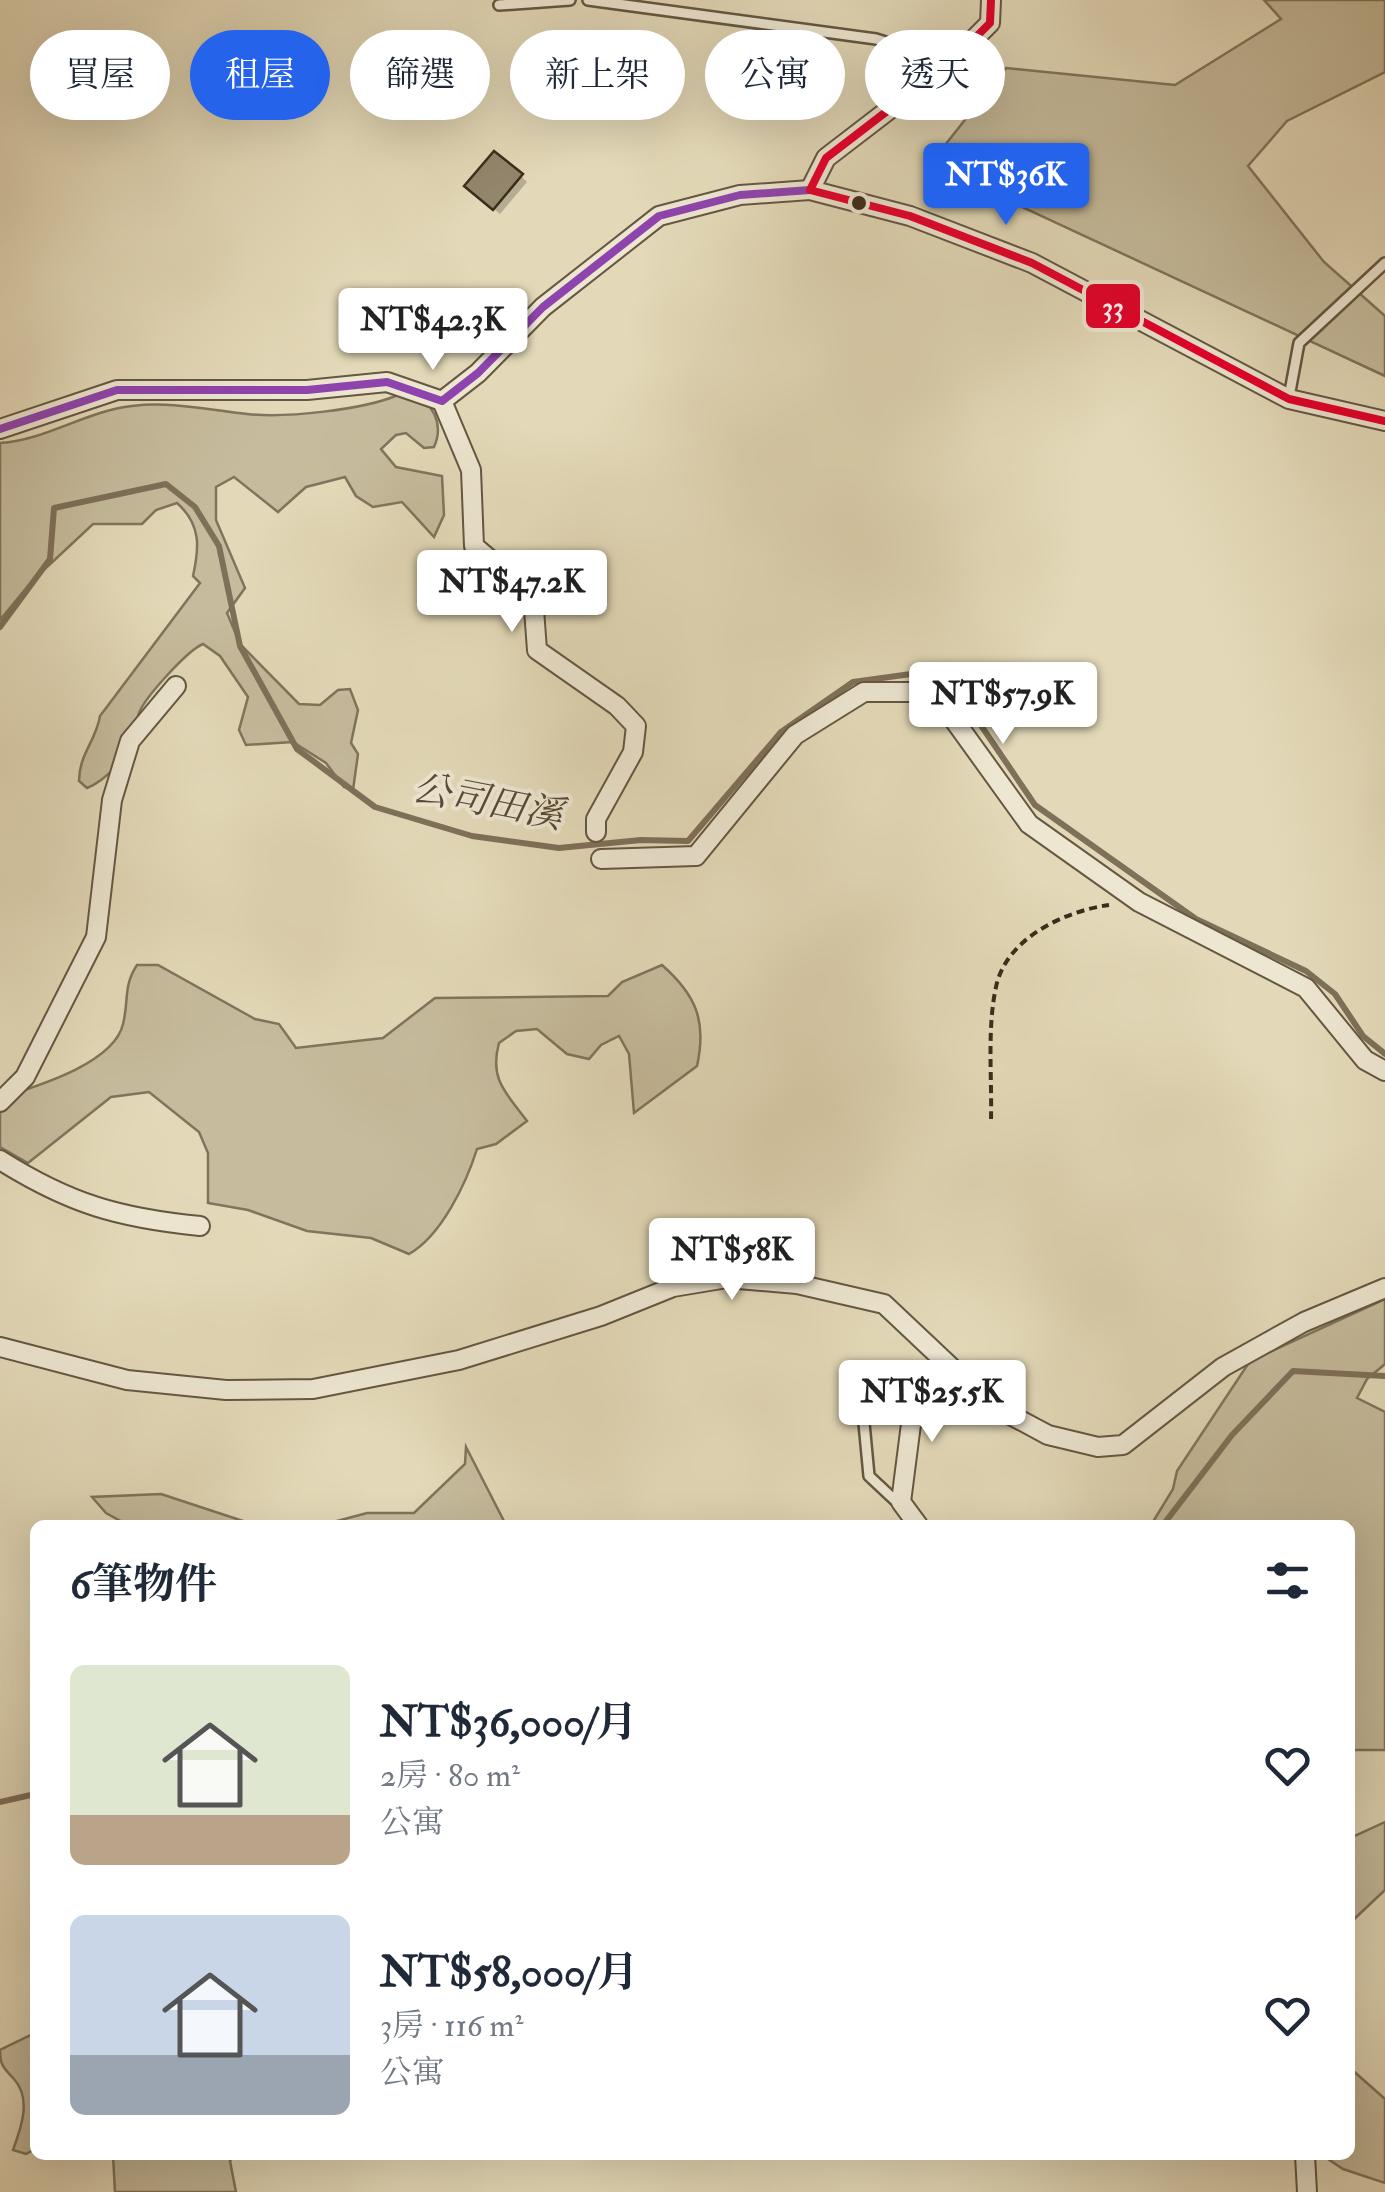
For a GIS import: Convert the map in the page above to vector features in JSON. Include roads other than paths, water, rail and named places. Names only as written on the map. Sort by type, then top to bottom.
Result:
[{"type":"street","points":[[983,30],[990,23],[991,0]]},
{"type":"street","points":[[810,190],[826,158],[875,120]]},
{"type":"street","points":[[442,401],[478,373],[543,307],[660,216],[740,195],[810,190],[910,216],[1032,263],[1289,399],[1385,421]]},
{"type":"street","points":[[0,429],[116,390],[307,390],[387,382],[442,401],[471,470],[474,546],[533,596],[537,650],[617,706],[636,726],[633,752],[596,819],[596,832]]},
{"type":"street","points":[[0,1102],[25,1077],[96,937],[112,800],[130,741],[176,686]]},
{"type":"street","points":[[601,859],[696,856],[795,735],[864,692],[916,692],[944,706],[1030,824],[1139,902],[1306,988],[1365,1060],[1385,1072]]},
{"type":"street","points":[[0,1160],[42,1186],[125,1218],[200,1226]]},
{"type":"street","points":[[0,1347],[127,1380],[226,1390],[312,1390],[459,1360],[602,1316],[672,1287],[727,1278],[796,1284],[884,1304],[990,1404],[1048,1435],[1098,1447],[1122,1445],[1223,1368],[1304,1322],[1385,1288]]},
{"type":"street","points":[[914,1520],[901,1502],[911,1424],[952,1371]]},
{"type":"street","points":[[1305,2160],[1308,2192]]},
{"type":"lane","points":[[499,5],[570,0]]},
{"type":"lane","points":[[588,0],[865,38]]},
{"type":"lane","points":[[1289,399],[1299,343],[1385,263]]},
{"type":"lane","points":[[596,832],[601,859]]},
{"type":"lane","points":[[862,1402],[868,1476],[914,1520]]},
{"type":"waterway","name":"公司田溪","points":[[0,627],[50,559],[54,508],[166,484],[195,507],[219,546],[240,646],[297,749],[375,807],[472,836],[559,848],[641,840],[688,841],[781,732],[853,682],[911,674],[957,690],[1035,805],[1196,919],[1306,971],[1335,994],[1363,1036],[1385,1054]]},
{"type":"waterway","name":"公司田溪","points":[[1167,1520],[1232,1435],[1293,1371],[1385,1376]]},
{"type":"waterway","name":"公司田溪","points":[[0,1802],[30,1795]]}]
